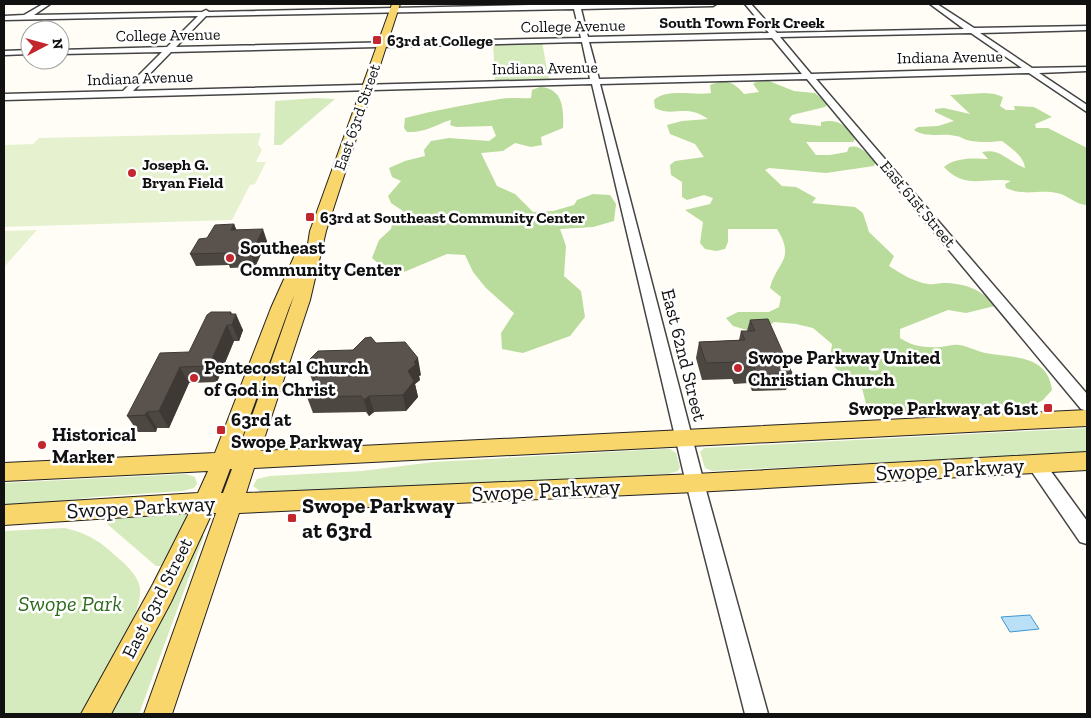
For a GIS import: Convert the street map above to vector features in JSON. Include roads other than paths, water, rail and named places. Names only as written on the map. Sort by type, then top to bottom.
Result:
[{"type":"main road","name":"East 63rd Street","points":[[158,714],[204,575],[295,319],[313,260],[318,231],[395,7]]},
{"type":"main road","name":"East 63rd Street","points":[[95,714],[162,593],[206,502],[280,308],[308,243],[318,231]]},
{"type":"main road","points":[[4,472],[1087,418]]},
{"type":"main road","name":"Swope Parkway","points":[[4,515],[206,502],[258,503],[695,483],[1087,461]]},
{"type":"street","points":[[24,18],[47,4]]},
{"type":"street","points":[[125,94],[214,4]]},
{"type":"street","points":[[4,18],[204,14],[395,7],[713,4]]},
{"type":"street","name":"East 61st Street","points":[[748,4],[1087,405]]},
{"type":"street","points":[[933,4],[1087,109]]},
{"type":"street","name":"East 62nd Street","points":[[576,5],[695,483],[756,714]]},
{"type":"street","name":"College Avenue","points":[[70,52],[1087,28]]},
{"type":"street","points":[[4,53],[20,52]]},
{"type":"street","name":"Indiana Avenue","points":[[4,97],[1087,69]]},
{"type":"street","points":[[1036,464],[1087,536]]},
{"type":"water","points":[[1030,615],[1039,629],[1010,632],[1001,617]]},
{"type":"place","name":"63rd at College","points":[[377,40]]},
{"type":"place","name":"Joseph G. Bryan Field","points":[[132,173]]},
{"type":"place","name":"63rd at Southeast Community Center","points":[[310,217]]},
{"type":"place","name":"Southeast Community Center","points":[[230,258]]},
{"type":"place","name":"Swope Parkway United Christian Church","points":[[738,368]]},
{"type":"place","name":"Pentecostal Church of God in Christ","points":[[194,378]]},
{"type":"place","name":"Swope Parkway at 61st","points":[[1048,408]]},
{"type":"place","name":"63rd at Swope Parkway","points":[[221,430]]},
{"type":"place","name":"Historical Marker","points":[[42,445]]},
{"type":"place","name":"Swope Parkway at 63rd","points":[[292,518]]},
{"type":"district","name":"South Town Fork Creek","points":[[742,22]]},
{"type":"park label","name":"Swope Park","points":[[70,603]]}]
